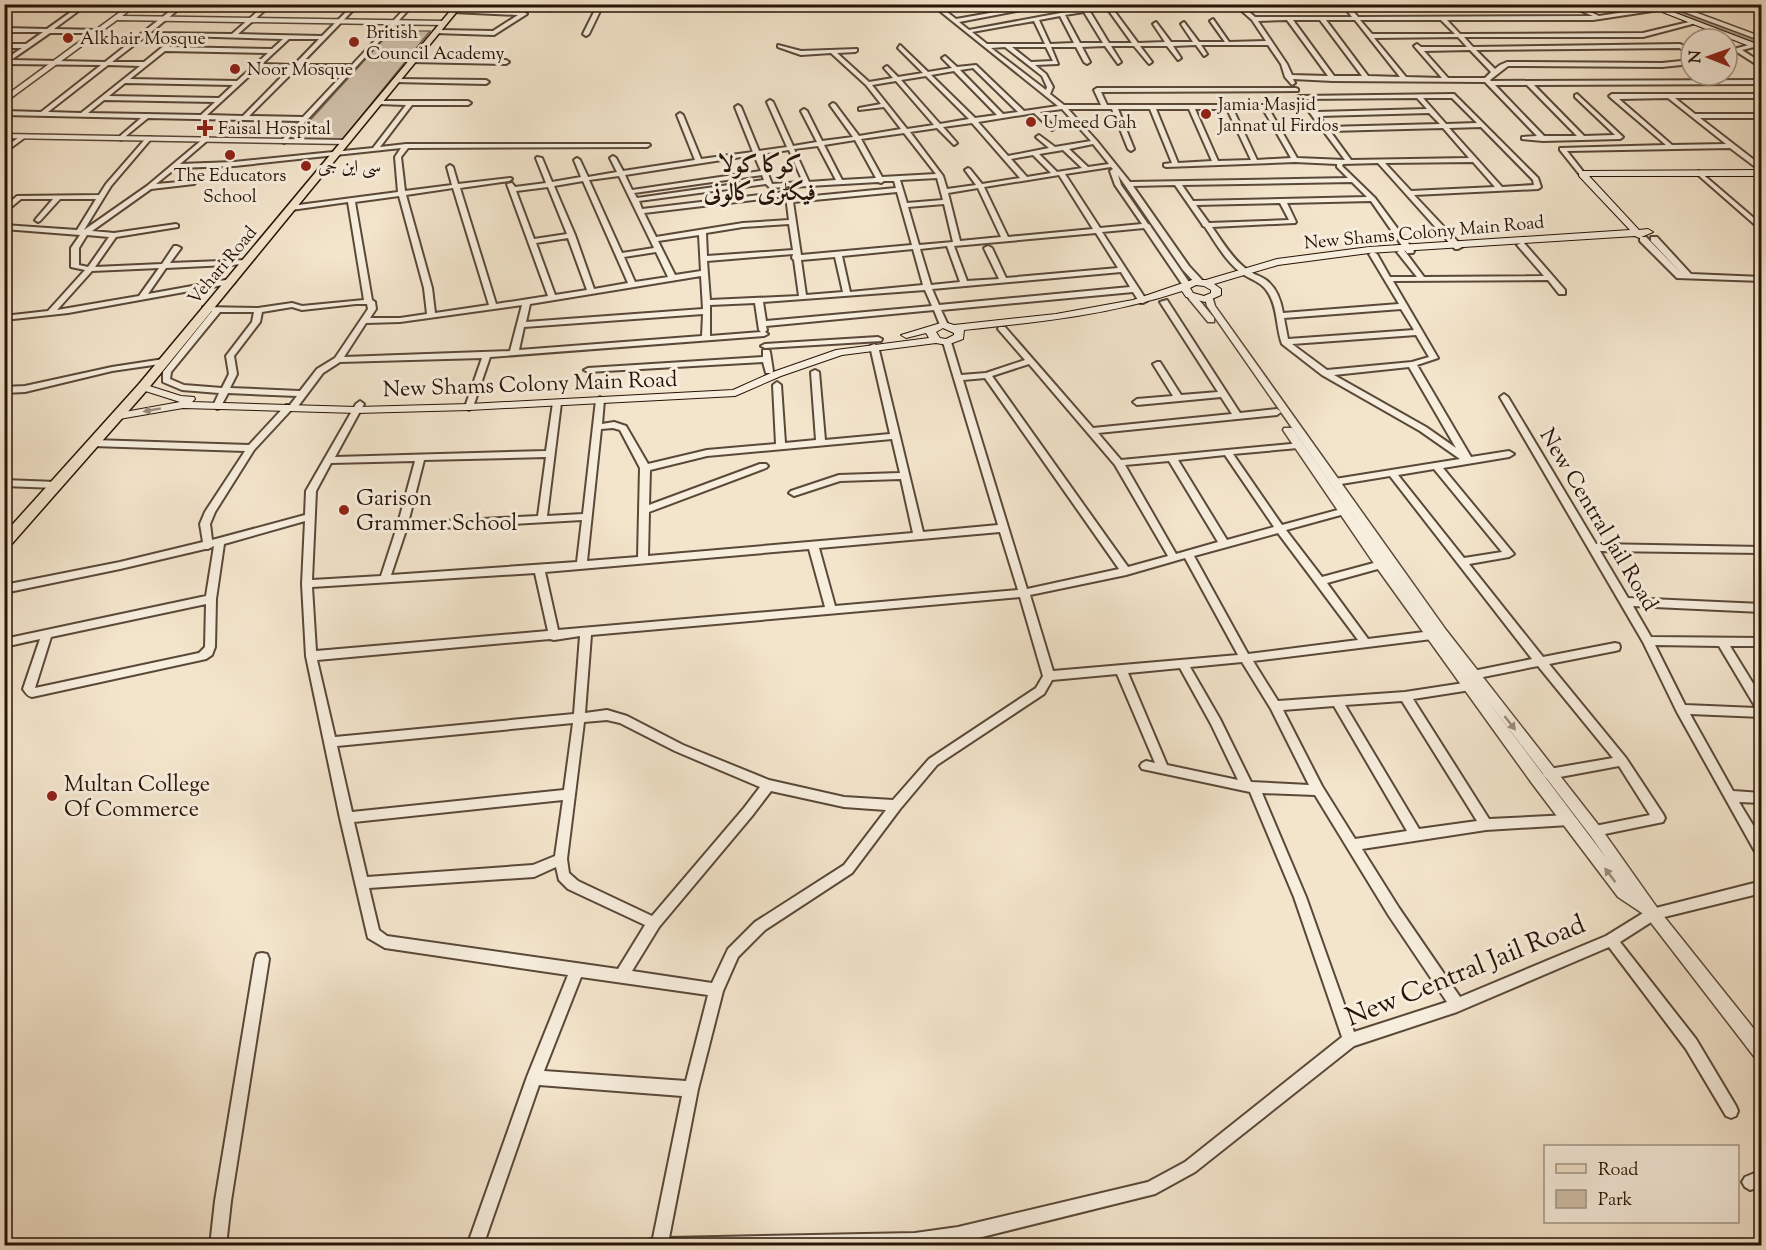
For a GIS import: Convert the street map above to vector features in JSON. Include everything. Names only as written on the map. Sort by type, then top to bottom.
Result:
[{"type":"main road","points":[[1645,4],[1761,50]]},
{"type":"main road","name":"Vehari Road","points":[[4,544],[119,416],[448,19]]},
{"type":"main road","points":[[1589,176],[1761,173]]},
{"type":"main road","points":[[1589,176],[1645,236]]},
{"type":"main road","name":"New Shams Colony Main Road","points":[[1456,245],[1521,245],[1645,236]]},
{"type":"main road","name":"New Shams Colony Main Road","points":[[1188,291],[1207,288],[1247,273],[1307,258],[1456,245],[1645,236]]},
{"type":"main road","name":"New Shams Colony Main Road","points":[[1247,273],[1282,266],[1406,250]]},
{"type":"main road","points":[[940,334],[1056,317],[1207,288]]},
{"type":"main road","points":[[958,331],[1002,329],[1083,318],[1164,302],[1188,291]]},
{"type":"main road","points":[[940,334],[956,340],[958,331]]},
{"type":"main road","name":"New Shams Colony Main Road","points":[[470,404],[726,386],[838,346],[940,334]]},
{"type":"main road","name":"New Shams Colony Main Road","points":[[143,387],[180,399],[221,398],[359,407],[557,403],[735,393],[777,374],[876,342]]},
{"type":"main road","name":"New Shams Colony Main Road","points":[[119,416],[221,398]]},
{"type":"street","points":[[5,62],[86,4]]},
{"type":"street","points":[[4,101],[135,4]]},
{"type":"street","points":[[42,114],[183,4]]},
{"type":"street","points":[[233,36],[270,4]]},
{"type":"street","points":[[244,118],[357,4]]},
{"type":"street","points":[[284,141],[412,4]]},
{"type":"street","points":[[567,4],[693,8]]},
{"type":"street","points":[[933,4],[1063,107],[1095,141],[1128,184],[1146,216],[1148,226],[1188,291],[1254,375],[1312,457],[1381,565],[1409,595],[1474,682],[1569,820],[1623,892],[1653,914]]},
{"type":"street","points":[[993,4],[1000,14]]},
{"type":"street","points":[[1021,4],[1027,9]]},
{"type":"street","points":[[956,21],[1051,4]]},
{"type":"street","points":[[1081,4],[1118,62]]},
{"type":"street","points":[[1106,4],[1149,62]]},
{"type":"street","points":[[1236,4],[1254,19],[1284,64],[1288,77],[1296,90],[1345,161]]},
{"type":"street","points":[[1330,4],[1334,7],[1346,6],[1405,79]]},
{"type":"street","points":[[1380,5],[1476,4]]},
{"type":"street","points":[[1567,4],[1600,17]]},
{"type":"street","points":[[1666,4],[1761,39]]},
{"type":"street","points":[[4,11],[24,5]]},
{"type":"street","points":[[1380,5],[1391,19]]},
{"type":"street","points":[[586,34],[600,6]]},
{"type":"street","points":[[1254,19],[1600,17],[1657,9]]},
{"type":"street","points":[[969,32],[1086,10]]},
{"type":"street","points":[[485,12],[524,13],[494,33],[469,33],[448,19],[485,12]]},
{"type":"street","points":[[480,19],[485,12]]},
{"type":"street","points":[[1062,15],[1087,62]]},
{"type":"street","points":[[119,16],[397,20],[517,19]]},
{"type":"street","points":[[448,19],[474,26],[505,27]]},
{"type":"street","points":[[1029,64],[1056,63],[1036,19]]},
{"type":"street","points":[[1289,19],[1333,79]]},
{"type":"street","points":[[1322,19],[1368,79]]},
{"type":"street","points":[[1443,19],[1494,72]]},
{"type":"street","points":[[1213,21],[1227,41]]},
{"type":"street","points":[[1371,36],[1643,35],[1693,23]]},
{"type":"street","points":[[1009,24],[1017,45]]},
{"type":"street","points":[[1156,24],[1178,58]]},
{"type":"street","points":[[1184,24],[1204,54]]},
{"type":"street","points":[[469,33],[474,26]]},
{"type":"street","points":[[4,30],[99,32]]},
{"type":"street","points":[[145,34],[324,38]]},
{"type":"street","points":[[82,115],[181,35]]},
{"type":"street","points":[[1409,36],[1446,80]]},
{"type":"street","points":[[202,117],[288,37]]},
{"type":"street","points":[[986,46],[1227,41],[1269,43]]},
{"type":"street","points":[[1005,45],[1046,78],[1050,87],[1047,95]]},
{"type":"street","points":[[4,46],[27,46]]},
{"type":"street","points":[[780,46],[801,53],[855,50]]},
{"type":"street","points":[[1419,49],[1679,46]]},
{"type":"street","points":[[1739,50],[1752,46]]},
{"type":"street","points":[[900,47],[974,121],[1025,179]]},
{"type":"street","points":[[163,49],[273,51]]},
{"type":"street","points":[[1739,51],[1761,66]]},
{"type":"street","points":[[833,52],[868,84],[940,176],[964,285]]},
{"type":"street","points":[[945,58],[1002,117]]},
{"type":"street","points":[[412,61],[506,62]]},
{"type":"street","points":[[5,62],[145,64]]},
{"type":"street","points":[[1489,81],[1494,72],[1507,64],[1679,63]]},
{"type":"street","points":[[257,66],[353,67]]},
{"type":"street","points":[[868,84],[975,66],[1023,114]]},
{"type":"street","points":[[887,68],[954,143]]},
{"type":"street","points":[[1288,77],[1529,83],[1761,82]]},
{"type":"street","points":[[123,81],[239,83]]},
{"type":"street","points":[[396,81],[486,82]]},
{"type":"street","points":[[1489,81],[1543,139]]},
{"type":"street","points":[[1529,83],[1583,138]]},
{"type":"street","points":[[1104,106],[1097,90],[1296,90]]},
{"type":"street","points":[[1669,145],[1610,95],[1761,96]]},
{"type":"street","points":[[1301,97],[1454,96],[1536,179],[1538,188],[1412,193]]},
{"type":"street","points":[[1524,138],[1620,137],[1577,96]]},
{"type":"street","points":[[1419,97],[1500,189]]},
{"type":"street","points":[[1670,97],[1761,173]]},
{"type":"street","points":[[103,98],[220,100]]},
{"type":"street","points":[[770,102],[807,184]]},
{"type":"street","points":[[379,103],[468,103]]},
{"type":"street","points":[[375,149],[410,103]]},
{"type":"street","points":[[833,105],[857,138],[880,181]]},
{"type":"street","points":[[861,109],[886,105]]},
{"type":"street","points":[[1114,106],[1131,148]]},
{"type":"street","points":[[738,107],[770,186],[940,176]]},
{"type":"street","points":[[511,190],[1063,107],[1309,107]]},
{"type":"street","points":[[1152,107],[1176,165]]},
{"type":"street","points":[[1191,107],[1216,163]]},
{"type":"street","points":[[1229,107],[1255,162]]},
{"type":"street","points":[[1265,107],[1295,160]]},
{"type":"street","points":[[804,111],[840,182]]},
{"type":"street","points":[[1314,114],[1429,111]]},
{"type":"street","points":[[1036,112],[1052,128]]},
{"type":"street","points":[[4,114],[305,119]]},
{"type":"street","points":[[680,115],[699,162]]},
{"type":"street","points":[[121,138],[146,116]]},
{"type":"street","points":[[1695,116],[1761,116]]},
{"type":"street","points":[[1325,129],[1481,125]]},
{"type":"street","points":[[4,136],[346,142]]},
{"type":"street","points":[[4,151],[24,136]]},
{"type":"street","points":[[1039,137],[1053,149]]},
{"type":"street","points":[[149,138],[124,164],[101,197],[75,248],[75,267],[90,269],[163,267],[247,262]]},
{"type":"street","points":[[82,233],[149,187],[205,140]]},
{"type":"street","points":[[1006,158],[1095,141]]},
{"type":"street","points":[[175,166],[234,164],[406,146],[647,145]]},
{"type":"street","points":[[406,146],[398,157],[402,193],[428,288],[431,315]]},
{"type":"street","points":[[1589,176],[1568,148],[1730,146]]},
{"type":"street","points":[[1064,147],[1086,169]]},
{"type":"street","points":[[1034,153],[1059,174],[1100,231],[1143,301]]},
{"type":"street","points":[[539,158],[591,291]]},
{"type":"street","points":[[613,158],[672,278]]},
{"type":"street","points":[[577,160],[632,284]]},
{"type":"street","points":[[1166,165],[1295,160],[1380,162],[1476,160]]},
{"type":"street","points":[[1345,161],[1339,166],[1373,199],[1421,277]]},
{"type":"street","points":[[1380,162],[1412,193],[1456,245]]},
{"type":"street","points":[[943,192],[1112,165]]},
{"type":"street","points":[[1112,165],[1118,185],[1146,216],[1186,268],[1207,288],[1211,306],[1276,412],[1298,445],[1335,482],[1409,595],[1432,635],[1474,682],[1595,831],[1653,914],[1761,1053]]},
{"type":"street","points":[[450,167],[493,307]]},
{"type":"street","points":[[708,173],[762,170]]},
{"type":"street","points":[[629,192],[762,170]]},
{"type":"street","points":[[968,170],[980,186],[1006,240]]},
{"type":"street","points":[[291,208],[456,187],[508,175],[511,190],[552,297]]},
{"type":"street","points":[[1701,175],[1761,229]]},
{"type":"street","points":[[897,180],[936,309],[940,334],[958,378],[1050,676]]},
{"type":"street","points":[[1128,184],[1355,180]]},
{"type":"street","points":[[634,200],[767,182]]},
{"type":"street","points":[[149,187],[192,183]]},
{"type":"street","points":[[1178,184],[1205,225],[1247,273],[1264,282],[1271,290],[1281,315],[1285,342],[1324,373],[1423,429],[1468,460]]},
{"type":"street","points":[[788,185],[803,298]]},
{"type":"street","points":[[640,211],[901,189]]},
{"type":"street","points":[[4,211],[19,197],[101,197]]},
{"type":"street","points":[[38,220],[58,197]]},
{"type":"street","points":[[1191,203],[1373,199]]},
{"type":"street","points":[[47,633],[29,689],[32,693],[202,656],[208,652],[213,545],[205,524],[210,512],[252,448],[296,402],[320,371],[338,360],[372,309],[371,302],[368,301],[351,200]]},
{"type":"street","points":[[1205,225],[1293,222],[1282,200]]},
{"type":"street","points":[[906,205],[945,202]]},
{"type":"street","points":[[654,240],[743,225],[793,222]]},
{"type":"street","points":[[4,227],[114,235],[176,226]]},
{"type":"street","points":[[703,259],[838,254],[1148,226]]},
{"type":"street","points":[[702,232],[706,339]]},
{"type":"street","points":[[50,314],[90,269],[114,235]]},
{"type":"street","points":[[531,242],[571,235]]},
{"type":"street","points":[[1645,236],[1677,274],[1691,278],[1761,279]]},
{"type":"street","points":[[1521,245],[1562,292]]},
{"type":"street","points":[[141,298],[177,248]]},
{"type":"street","points":[[988,248],[1004,281]]},
{"type":"street","points":[[620,256],[658,249]]},
{"type":"street","points":[[838,254],[847,294]]},
{"type":"street","points":[[1324,373],[1412,364],[1434,358],[1373,254]]},
{"type":"street","points":[[521,325],[759,301],[1123,270]]},
{"type":"street","points":[[364,321],[493,307],[703,273]]},
{"type":"street","points":[[1389,279],[1421,277],[1551,278]]},
{"type":"street","points":[[4,318],[50,314],[231,281]]},
{"type":"street","points":[[763,324],[1136,290]]},
{"type":"street","points":[[206,309],[258,310],[282,306],[302,308],[368,301]]},
{"type":"street","points":[[759,301],[769,371]]},
{"type":"street","points":[[514,352],[526,302]]},
{"type":"street","points":[[1164,302],[1238,417]]},
{"type":"street","points":[[1281,315],[1405,306]]},
{"type":"street","points":[[218,309],[176,360],[165,376],[166,380],[221,398],[296,402]]},
{"type":"street","points":[[221,398],[233,374],[230,356],[256,322],[258,310]]},
{"type":"street","points":[[1002,329],[1119,463],[1174,558]]},
{"type":"street","points":[[1285,342],[1420,332]]},
{"type":"street","points":[[338,360],[487,355],[764,334]]},
{"type":"street","points":[[765,346],[876,342],[904,477],[919,536]]},
{"type":"street","points":[[470,404],[487,355]]},
{"type":"street","points":[[588,370],[767,359]]},
{"type":"street","points":[[4,390],[25,389],[112,369],[164,361]]},
{"type":"street","points":[[958,378],[987,375],[1031,361]]},
{"type":"street","points":[[1157,364],[1179,398]]},
{"type":"street","points":[[1412,364],[1468,460]]},
{"type":"street","points":[[815,372],[821,443]]},
{"type":"street","points":[[987,375],[1126,571]]},
{"type":"street","points":[[777,385],[781,446]]},
{"type":"street","points":[[1137,402],[1222,394]]},
{"type":"street","name":"New Central Jail Road","points":[[1504,397],[1648,641],[1681,709],[1761,853]]},
{"type":"street","points":[[582,565],[600,400]]},
{"type":"street","points":[[542,520],[557,403]]},
{"type":"street","points":[[359,407],[311,491],[307,584],[311,656],[373,934],[385,942],[716,990]]},
{"type":"street","points":[[1089,431],[1276,412]]},
{"type":"street","points":[[597,427],[614,425],[623,428],[645,468],[643,560]]},
{"type":"street","points":[[1423,429],[1448,427]]},
{"type":"street","points":[[645,468],[707,453],[896,436]]},
{"type":"street","points":[[93,444],[252,448]]},
{"type":"street","points":[[1119,463],[1298,445]]},
{"type":"street","points":[[1227,452],[1281,530],[1365,642]]},
{"type":"street","points":[[327,460],[551,454]]},
{"type":"street","points":[[1335,482],[1509,454]]},
{"type":"street","points":[[386,578],[420,457]]},
{"type":"street","points":[[1172,458],[1225,545]]},
{"type":"street","points":[[644,510],[763,466]]},
{"type":"street","points":[[1437,466],[1509,554],[1462,562]]},
{"type":"street","points":[[1392,473],[1540,661],[1622,760],[1659,819],[1595,831]]},
{"type":"street","points":[[794,493],[839,478],[904,477]]},
{"type":"street","points":[[4,483],[56,484]]},
{"type":"street","points":[[311,656],[1024,593],[1126,571],[1345,511]]},
{"type":"street","points":[[4,589],[72,577],[213,545],[309,517]]},
{"type":"street","points":[[402,527],[587,517]]},
{"type":"street","points":[[307,584],[539,569],[1004,528]]},
{"type":"street","points":[[813,545],[831,610]]},
{"type":"street","points":[[1593,547],[1761,550]]},
{"type":"street","points":[[1188,554],[1245,658],[1275,706],[1318,790],[1351,845],[1457,1005]]},
{"type":"street","points":[[1320,581],[1381,565]]},
{"type":"street","points":[[539,569],[554,636]]},
{"type":"street","points":[[4,643],[211,599]]},
{"type":"street","points":[[1624,602],[1761,608]]},
{"type":"street","points":[[586,632],[579,718],[561,859],[563,876],[573,885],[654,924]]},
{"type":"street","points":[[1050,676],[1245,658],[1432,635]]},
{"type":"street","points":[[1648,641],[1761,642]]},
{"type":"street","points":[[1722,642],[1761,711]]},
{"type":"street","points":[[1275,706],[1405,696],[1474,682],[1540,661],[1615,647]]},
{"type":"street","points":[[1183,664],[1251,787],[1300,897],[1350,1040]]},
{"type":"street","points":[[1121,670],[1163,769]]},
{"type":"street","points":[[660,1245],[691,1089],[716,990],[733,953],[760,926],[848,869],[896,805],[933,762],[1040,691],[1050,676]]},
{"type":"street","points":[[1405,696],[1486,825]]},
{"type":"street","points":[[1337,701],[1416,835]]},
{"type":"street","points":[[1681,709],[1761,711]]},
{"type":"street","points":[[329,742],[607,716],[623,719],[680,748],[768,786],[844,802],[896,805]]},
{"type":"street","points":[[1549,774],[1622,760]]},
{"type":"street","points":[[1146,766],[1251,787],[1318,790]]},
{"type":"street","points":[[622,976],[654,924],[768,786]]},
{"type":"street","points":[[346,818],[570,794]]},
{"type":"street","points":[[1729,796],[1761,798]]},
{"type":"street","points":[[1351,845],[1486,825],[1569,820]]},
{"type":"street","points":[[361,883],[534,871],[561,859]]},
{"type":"street","name":"New Central Jail Road","points":[[654,1245],[915,1241],[958,1235],[1150,1189],[1190,1167],[1350,1040],[1457,1005],[1611,940],[1653,914],[1761,887]]},
{"type":"street","points":[[1611,940],[1691,1044],[1731,1111]]},
{"type":"street","points":[[218,1245],[262,959]]},
{"type":"street","points":[[475,1245],[534,1077],[577,969]]},
{"type":"street","points":[[534,1077],[691,1089]]},
{"type":"green space","points":[[391,31],[430,31],[343,139],[294,138]]},
{"type":"waterway","points":[[1656,4],[1762,45]]},
{"type":"place","name":"Alkhair Mosque","points":[[68,38]]},
{"type":"place","name":"British Council Academy","points":[[354,42]]},
{"type":"place","name":"Noor Mosque","points":[[235,69]]},
{"type":"place","name":"Jamia Masjid Jannat ul Firdos","points":[[1206,114]]},
{"type":"place","name":"Umeed Gah","points":[[1031,122]]},
{"type":"place","name":"Faisal Hospital","points":[[205,128]]},
{"type":"place","name":"The Educators School","points":[[230,155]]},
{"type":"place","name":"سی این جی","points":[[306,166]]},
{"type":"place","name":"Garison Grammer School","points":[[344,510]]},
{"type":"place","name":"Multan College Of Commerce","points":[[52,796]]},
{"type":"district","name":"کوکا کولا فیکٹری کالونی","points":[[760,178]]}]
